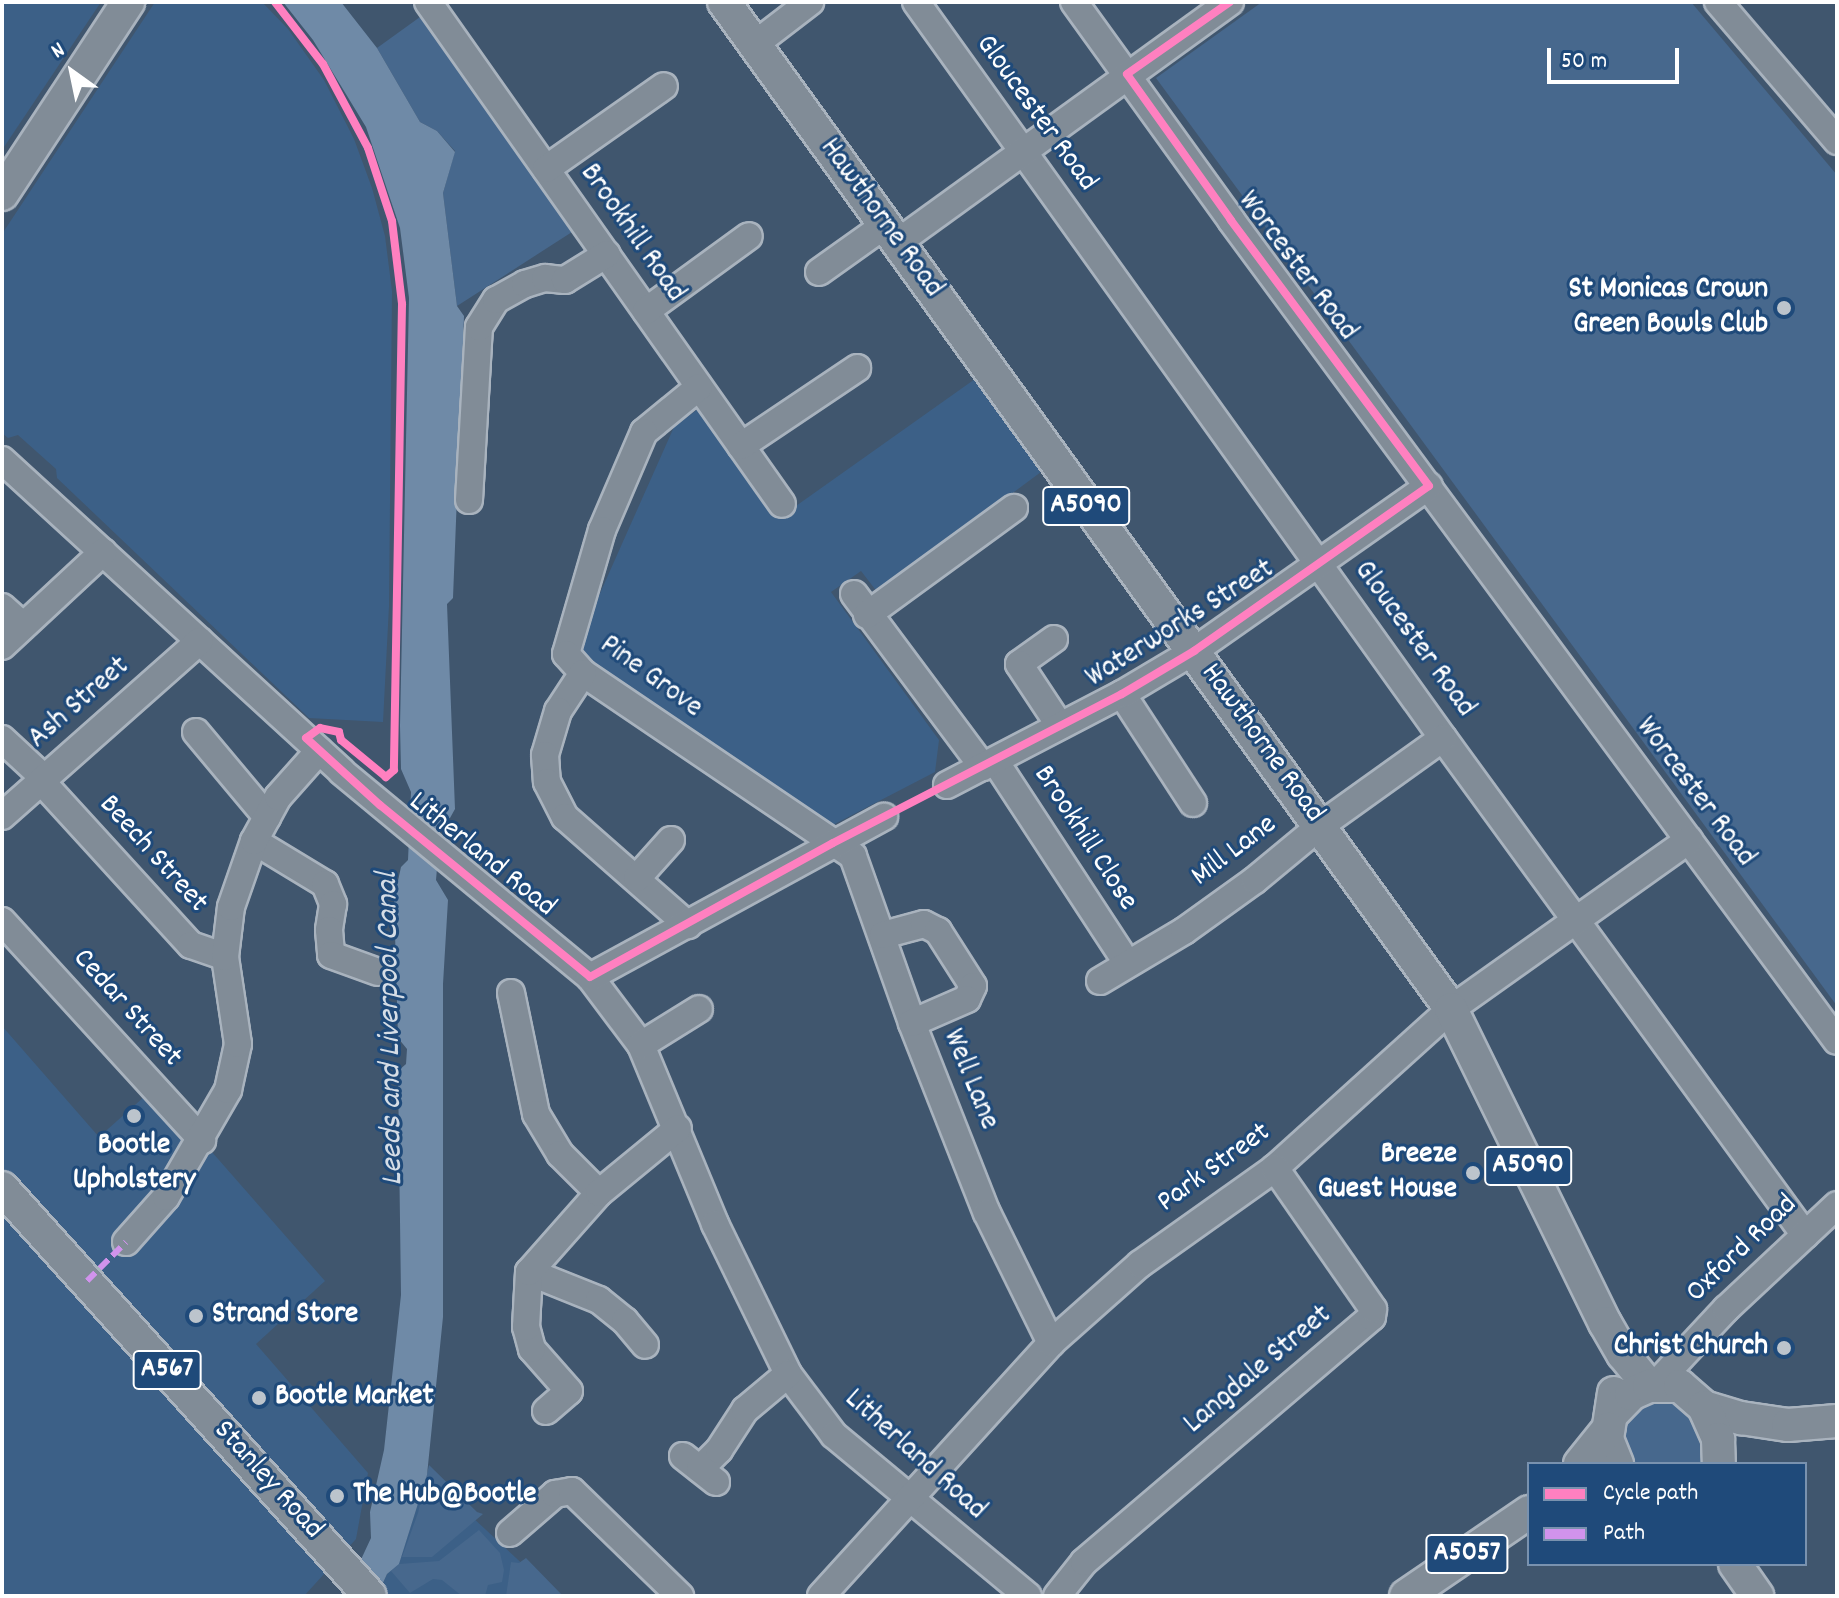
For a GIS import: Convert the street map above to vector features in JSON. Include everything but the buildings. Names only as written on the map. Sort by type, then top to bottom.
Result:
[{"type":"main road","points":[[2,194],[128,2]]},
{"type":"main road","name":"Hawthorne Road","points":[[724,2],[1451,1009],[1605,1323],[1623,1354],[1652,1385]]},
{"type":"main road","name":"Stanley Road","points":[[2,1188],[370,1596]]},
{"type":"main road","name":"Hawthorne Road","points":[[1605,1323],[1615,1367],[1609,1422]]},
{"type":"main road","points":[[1581,1462],[1631,1394],[1652,1385],[1680,1386],[1702,1405],[1741,1418],[1788,1425],[1837,1421]]},
{"type":"main road","points":[[1702,1405],[1718,1439],[1721,1462]]},
{"type":"main road","name":"A5090","points":[[1609,1422],[1609,1452],[1616,1462]]},
{"type":"main road","points":[[1723,1462],[1748,1442],[1788,1425]]},
{"type":"main road","name":"A5057","points":[[1406,1596],[1527,1513]]},
{"type":"main road","points":[[1736,1566],[1757,1596]]},
{"type":"street","name":"Brookhill Road","points":[[428,2],[782,504]]},
{"type":"street","points":[[754,45],[810,2]]},
{"type":"street","name":"Gloucester Road","points":[[916,2],[1443,738],[1805,1235]]},
{"type":"street","name":"Worcester Road","points":[[1074,2],[1231,220],[1837,1041]]},
{"type":"street","points":[[819,272],[891,234],[1022,150],[1230,2]]},
{"type":"street","points":[[1718,2],[1837,141]]},
{"type":"street","points":[[546,169],[664,86]]},
{"type":"street","points":[[646,311],[749,236]]},
{"type":"street","points":[[469,500],[479,327],[496,300],[525,284],[545,278],[565,280],[607,254]]},
{"type":"street","points":[[741,446],[857,368]]},
{"type":"street","name":"Pine Grove","points":[[699,387],[644,432],[602,530],[566,654],[583,673],[833,843]]},
{"type":"street","name":"Litherland Road","points":[[2,460],[380,805],[590,977],[641,1045],[678,1128],[715,1224],[788,1374],[834,1435],[1028,1596]]},
{"type":"street","name":"Waterworks Street","points":[[947,785],[1122,694],[1194,651],[1429,486]]},
{"type":"street","points":[[989,764],[860,604],[1014,508]]},
{"type":"street","points":[[2,646],[103,552]]},
{"type":"street","points":[[2,607],[23,626]]},
{"type":"street","points":[[1054,639],[1019,664],[1060,726]]},
{"type":"street","name":"Ash Street","points":[[2,816],[200,641]]},
{"type":"street","points":[[583,673],[558,711],[545,755],[547,782],[565,817],[688,925]]},
{"type":"street","points":[[1122,694],[1193,803]]},
{"type":"street","points":[[196,732],[267,817]]},
{"type":"street","name":"Mill Lane","points":[[1100,981],[1184,931],[1255,880],[1320,826],[1443,738]]},
{"type":"street","name":"Beech Street","points":[[2,739],[43,779],[191,945],[225,957]]},
{"type":"street","points":[[126,1242],[166,1197],[202,1140],[228,1090],[238,1044],[225,957],[231,907],[254,841],[267,817],[292,779],[319,751]]},
{"type":"street","name":"Brookhill Close","points":[[989,764],[1120,952]]},
{"type":"street","points":[[590,977],[884,817]]},
{"type":"street","points":[[637,878],[671,840]]},
{"type":"street","name":"Park Street","points":[[821,1596],[1051,1343],[1140,1264],[1275,1168],[1451,1009],[1689,840]]},
{"type":"street","points":[[254,841],[325,884],[333,904],[329,930],[331,955],[378,972]]},
{"type":"street","name":"Well Lane","points":[[833,843],[853,856],[912,1023],[987,1213],[1051,1343]]},
{"type":"street","name":"Cedar Street","points":[[2,921],[202,1140]]},
{"type":"street","points":[[883,935],[924,924],[938,931],[973,986],[967,999],[912,1023]]},
{"type":"street","points":[[511,993],[536,1114],[560,1154],[599,1193]]},
{"type":"street","points":[[641,1045],[699,1009]]},
{"type":"street","points":[[546,1411],[569,1391],[532,1349],[526,1327],[529,1272],[599,1193],[678,1128]]},
{"type":"street","name":"Langdale Street","points":[[1057,1596],[1084,1562],[1372,1317],[1373,1309],[1275,1168]]},
{"type":"street","name":"Oxford Road","points":[[1652,1385],[1837,1205]]},
{"type":"street","points":[[529,1272],[637,1318],[645,1345]]},
{"type":"street","name":"Oxford Road","points":[[1696,1343],[1693,1382],[1702,1405]]},
{"type":"street","points":[[700,1469],[719,1450],[745,1410],[788,1374]]},
{"type":"street","points":[[510,1533],[555,1494],[572,1491],[680,1596]]},
{"type":"shaded area","points":[[2,2],[101,2],[2,150]]},
{"type":"shaded area","points":[[155,2],[262,2],[288,29],[324,80],[354,139],[372,188],[385,236],[392,291],[389,606],[383,722],[309,718],[57,478],[56,469],[18,435],[8,438],[2,433],[2,234]]},
{"type":"shaded area","points":[[283,2],[341,2],[377,48],[420,122],[437,131],[455,152],[443,193],[457,306],[464,316],[453,598],[447,604],[455,809],[450,818],[441,822],[436,880],[448,900],[443,984],[443,1317],[427,1475],[399,1564],[387,1574],[377,1596],[344,1596],[371,1538],[370,1512],[384,1450],[401,1295],[398,1071],[406,1064],[407,1049],[398,1038],[394,899],[401,867],[408,860],[411,792],[401,769],[400,726],[409,298],[400,228],[366,127],[313,40]]},
{"type":"shaded area","points":[[1262,2],[1691,2],[1837,175],[1837,1006],[1156,78]]},
{"type":"shaded area","points":[[420,17],[572,232],[457,306],[443,193],[455,151],[437,131],[420,122],[377,48]]},
{"type":"shaded area","points":[[975,379],[1041,472],[878,593],[861,571],[831,592],[939,740],[935,772],[827,828],[583,661],[577,645],[674,427],[698,409],[779,518]]},
{"type":"shaded area","points":[[2,1026],[99,1137],[145,1096],[190,1127],[325,1281],[256,1344],[368,1473],[356,1539],[304,1596],[2,1596]]},
{"type":"shaded area","points":[[1678,1401],[1701,1427],[1705,1462],[1631,1462],[1620,1429],[1637,1402]]},
{"type":"shaded area","points":[[429,1465],[477,1512],[483,1514],[432,1557],[402,1557],[418,1513]]},
{"type":"shaded area","points":[[427,1475],[557,1596],[377,1596],[387,1574],[399,1563]]},
{"type":"shaded area","points":[[479,1530],[500,1553],[504,1570],[502,1582],[488,1585],[485,1596],[462,1596],[442,1580],[433,1579],[410,1593],[391,1571],[399,1564],[439,1561]]},
{"type":"shaded area","points":[[526,1558],[563,1596],[506,1596],[511,1562],[519,1563]]},
{"type":"marked path","points":[[87,1281],[126,1242]]},
{"type":"cycle path","points":[[275,2],[323,64],[368,148],[392,221],[402,304],[394,770],[386,777],[341,740],[339,732],[320,728],[306,738],[380,805],[590,977],[833,843],[1122,694],[1194,651],[1429,486],[1231,220],[1127,74],[1230,2]]},
{"type":"place","name":"St Monicas Crown Green Bowls Club","points":[[1784,308]]},
{"type":"place","name":"Bootle Upholstery","points":[[134,1116]]},
{"type":"place","name":"Breeze Guest House","points":[[1473,1173]]},
{"type":"place","name":"Strand Store","points":[[196,1316]]},
{"type":"place","name":"Christ Church","points":[[1784,1348]]},
{"type":"place","name":"Bootle Market","points":[[259,1398]]},
{"type":"place","name":"The Hub@Bootle","points":[[337,1496]]},
{"type":"water label","name":"Leeds and Liverpool Canal","points":[[392,1029]]}]
